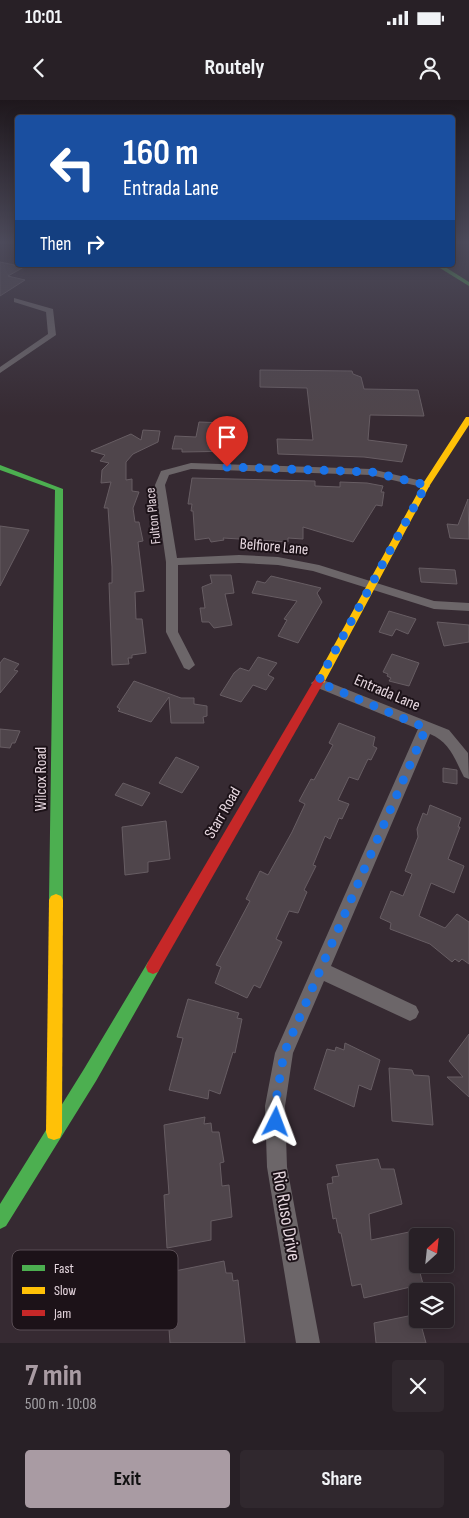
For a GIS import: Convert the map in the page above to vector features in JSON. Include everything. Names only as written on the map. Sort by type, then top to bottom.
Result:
[{"type":"street","points":[[0,371],[52,336],[50,311],[17,300]]},
{"type":"street","name":"Starr Road","points":[[0,1220],[95,1067],[318,682],[426,485],[469,419]]},
{"type":"street","name":"Fulton Place","points":[[189,666],[172,632],[172,562],[160,485],[165,473],[177,468],[191,466],[372,472],[426,485]]},
{"type":"street","name":"Wilcox Road","points":[[0,467],[59,489],[54,1132]]},
{"type":"street","name":"Belfiore Lane","points":[[172,562],[240,559],[278,561],[315,568],[434,605],[469,607]]},
{"type":"street","name":"Entrada Lane","points":[[318,682],[444,734],[461,753],[469,773]]},
{"type":"street","name":"Rio Ruso Drive","points":[[308,1343],[277,1167],[275,1106],[284,1053],[426,728]]},
{"type":"street","points":[[320,970],[410,1012]]},
{"type":"building","points":[[260,370],[352,371],[353,374],[361,377],[364,389],[418,390],[424,416],[370,415],[368,440],[407,445],[402,462],[364,457],[278,454],[277,439],[313,440],[307,388],[260,387]]},
{"type":"building","points":[[199,422],[227,423],[225,437],[242,438],[242,451],[182,452],[182,449],[172,449],[175,436],[196,437]]},
{"type":"building","points":[[143,430],[160,431],[158,442],[133,454],[126,462],[126,480],[132,479],[132,491],[139,492],[133,508],[135,522],[139,522],[143,541],[138,542],[144,591],[135,592],[136,619],[142,619],[146,653],[132,655],[132,658],[128,658],[129,664],[112,665],[109,583],[112,583],[112,567],[108,508],[104,508],[111,482],[101,483],[102,470],[109,463],[100,461],[105,455],[91,451],[131,434],[141,440]]},
{"type":"building","points":[[192,478],[315,481],[315,486],[340,487],[340,482],[367,483],[383,486],[381,492],[384,492],[382,506],[376,505],[353,542],[303,527],[303,539],[288,538],[288,542],[223,538],[224,540],[211,542],[209,538],[195,540],[193,511],[191,511],[192,504],[188,504]]},
{"type":"building","points":[[468,499],[469,539],[450,538],[447,524],[458,525]]},
{"type":"building","points":[[0,526],[29,530],[0,586]]},
{"type":"building","points":[[419,568],[455,570],[457,584],[421,582]]},
{"type":"building","points":[[210,575],[231,575],[234,593],[225,594],[232,625],[214,628],[209,622],[202,622],[200,608],[205,608],[202,587],[212,583]]},
{"type":"building","points":[[271,576],[321,588],[317,593],[322,602],[298,643],[278,636],[287,620],[284,619],[297,601],[252,593],[257,581],[265,583]]},
{"type":"building","points":[[389,611],[416,619],[408,634],[396,629],[392,636],[379,632]]},
{"type":"building","points":[[437,622],[469,625],[469,642],[444,646]]},
{"type":"building","points":[[392,654],[419,663],[409,686],[389,681],[391,678],[383,672]]},
{"type":"building","points":[[258,657],[277,663],[268,675],[274,678],[266,690],[253,685],[241,702],[220,695],[234,673],[240,668],[249,671]]},
{"type":"building","points":[[4,658],[19,664],[14,670],[18,671],[0,693],[0,663]]},
{"type":"building","points":[[134,681],[181,698],[194,698],[194,704],[207,706],[207,716],[203,717],[204,723],[171,723],[169,697],[151,722],[118,711],[120,709],[117,707]]},
{"type":"building","points":[[339,723],[375,737],[373,746],[377,748],[371,760],[368,759],[358,780],[349,777],[338,800],[349,804],[342,819],[339,818],[330,839],[325,836],[313,865],[316,866],[304,890],[307,892],[298,913],[289,911],[276,939],[282,942],[260,988],[254,985],[247,998],[215,983],[221,967],[216,965],[250,901],[246,899],[260,871],[268,875],[292,832],[305,804],[299,801],[311,779],[314,780],[333,745],[329,743]]},
{"type":"building","points":[[0,729],[20,731],[15,743],[12,743],[10,748],[0,747]]},
{"type":"building","points":[[176,757],[199,767],[182,793],[159,783]]},
{"type":"building","points":[[443,768],[457,770],[457,784],[443,782]]},
{"type":"building","points":[[123,783],[150,793],[142,806],[115,795]]},
{"type":"building","points":[[430,805],[461,818],[458,827],[460,827],[448,859],[464,866],[454,893],[431,883],[419,916],[445,928],[457,914],[469,922],[469,964],[462,959],[459,962],[455,959],[452,962],[430,944],[390,929],[391,923],[380,918],[391,891],[403,896],[412,874],[405,871],[418,837],[417,829],[423,813],[427,815]]},
{"type":"building","points":[[166,821],[170,859],[148,862],[148,872],[125,875],[122,827]]},
{"type":"building","points":[[188,999],[239,1013],[237,1018],[242,1019],[235,1053],[233,1052],[220,1094],[209,1090],[208,1099],[169,1090],[183,1038],[177,1037]]},
{"type":"building","points":[[469,1034],[469,1097],[447,1077],[463,1077],[449,1061]]},
{"type":"building","points":[[345,1043],[380,1060],[371,1090],[359,1085],[354,1107],[314,1089],[327,1049],[335,1051],[336,1047],[344,1050]]},
{"type":"building","points":[[389,1068],[412,1070],[414,1075],[429,1076],[433,1125],[392,1121]]},
{"type":"building","points":[[205,1117],[204,1124],[211,1123],[212,1132],[219,1132],[224,1162],[220,1163],[222,1186],[229,1185],[232,1217],[211,1221],[211,1240],[167,1248],[164,1195],[169,1194],[164,1125]]},
{"type":"building","points":[[378,1159],[381,1169],[394,1169],[402,1204],[369,1214],[371,1240],[409,1232],[409,1273],[420,1273],[423,1283],[409,1283],[409,1287],[364,1298],[361,1284],[352,1286],[341,1233],[339,1233],[336,1218],[333,1219],[327,1184],[333,1183],[332,1177],[339,1176],[336,1165]]},
{"type":"building","points":[[224,1261],[226,1273],[232,1273],[233,1281],[238,1280],[245,1343],[170,1343],[169,1330],[178,1330],[178,1270]]},
{"type":"building","points":[[409,1316],[409,1328],[422,1328],[426,1343],[376,1343],[374,1323]]},
{"type":"traffic: fast","points":[[0,467],[59,489],[56,900]]},
{"type":"traffic: fast","points":[[0,1220],[90,1075],[153,967]]},
{"type":"traffic: slow","points":[[320,680],[426,485],[469,419]]},
{"type":"traffic: slow","points":[[54,1132],[56,900]]},
{"type":"traffic: jam","points":[[153,967],[320,680]]},
{"type":"route","points":[[227,467],[372,472],[396,476],[426,485],[318,682],[426,728],[284,1053],[275,1106],[276,1122]]}]
